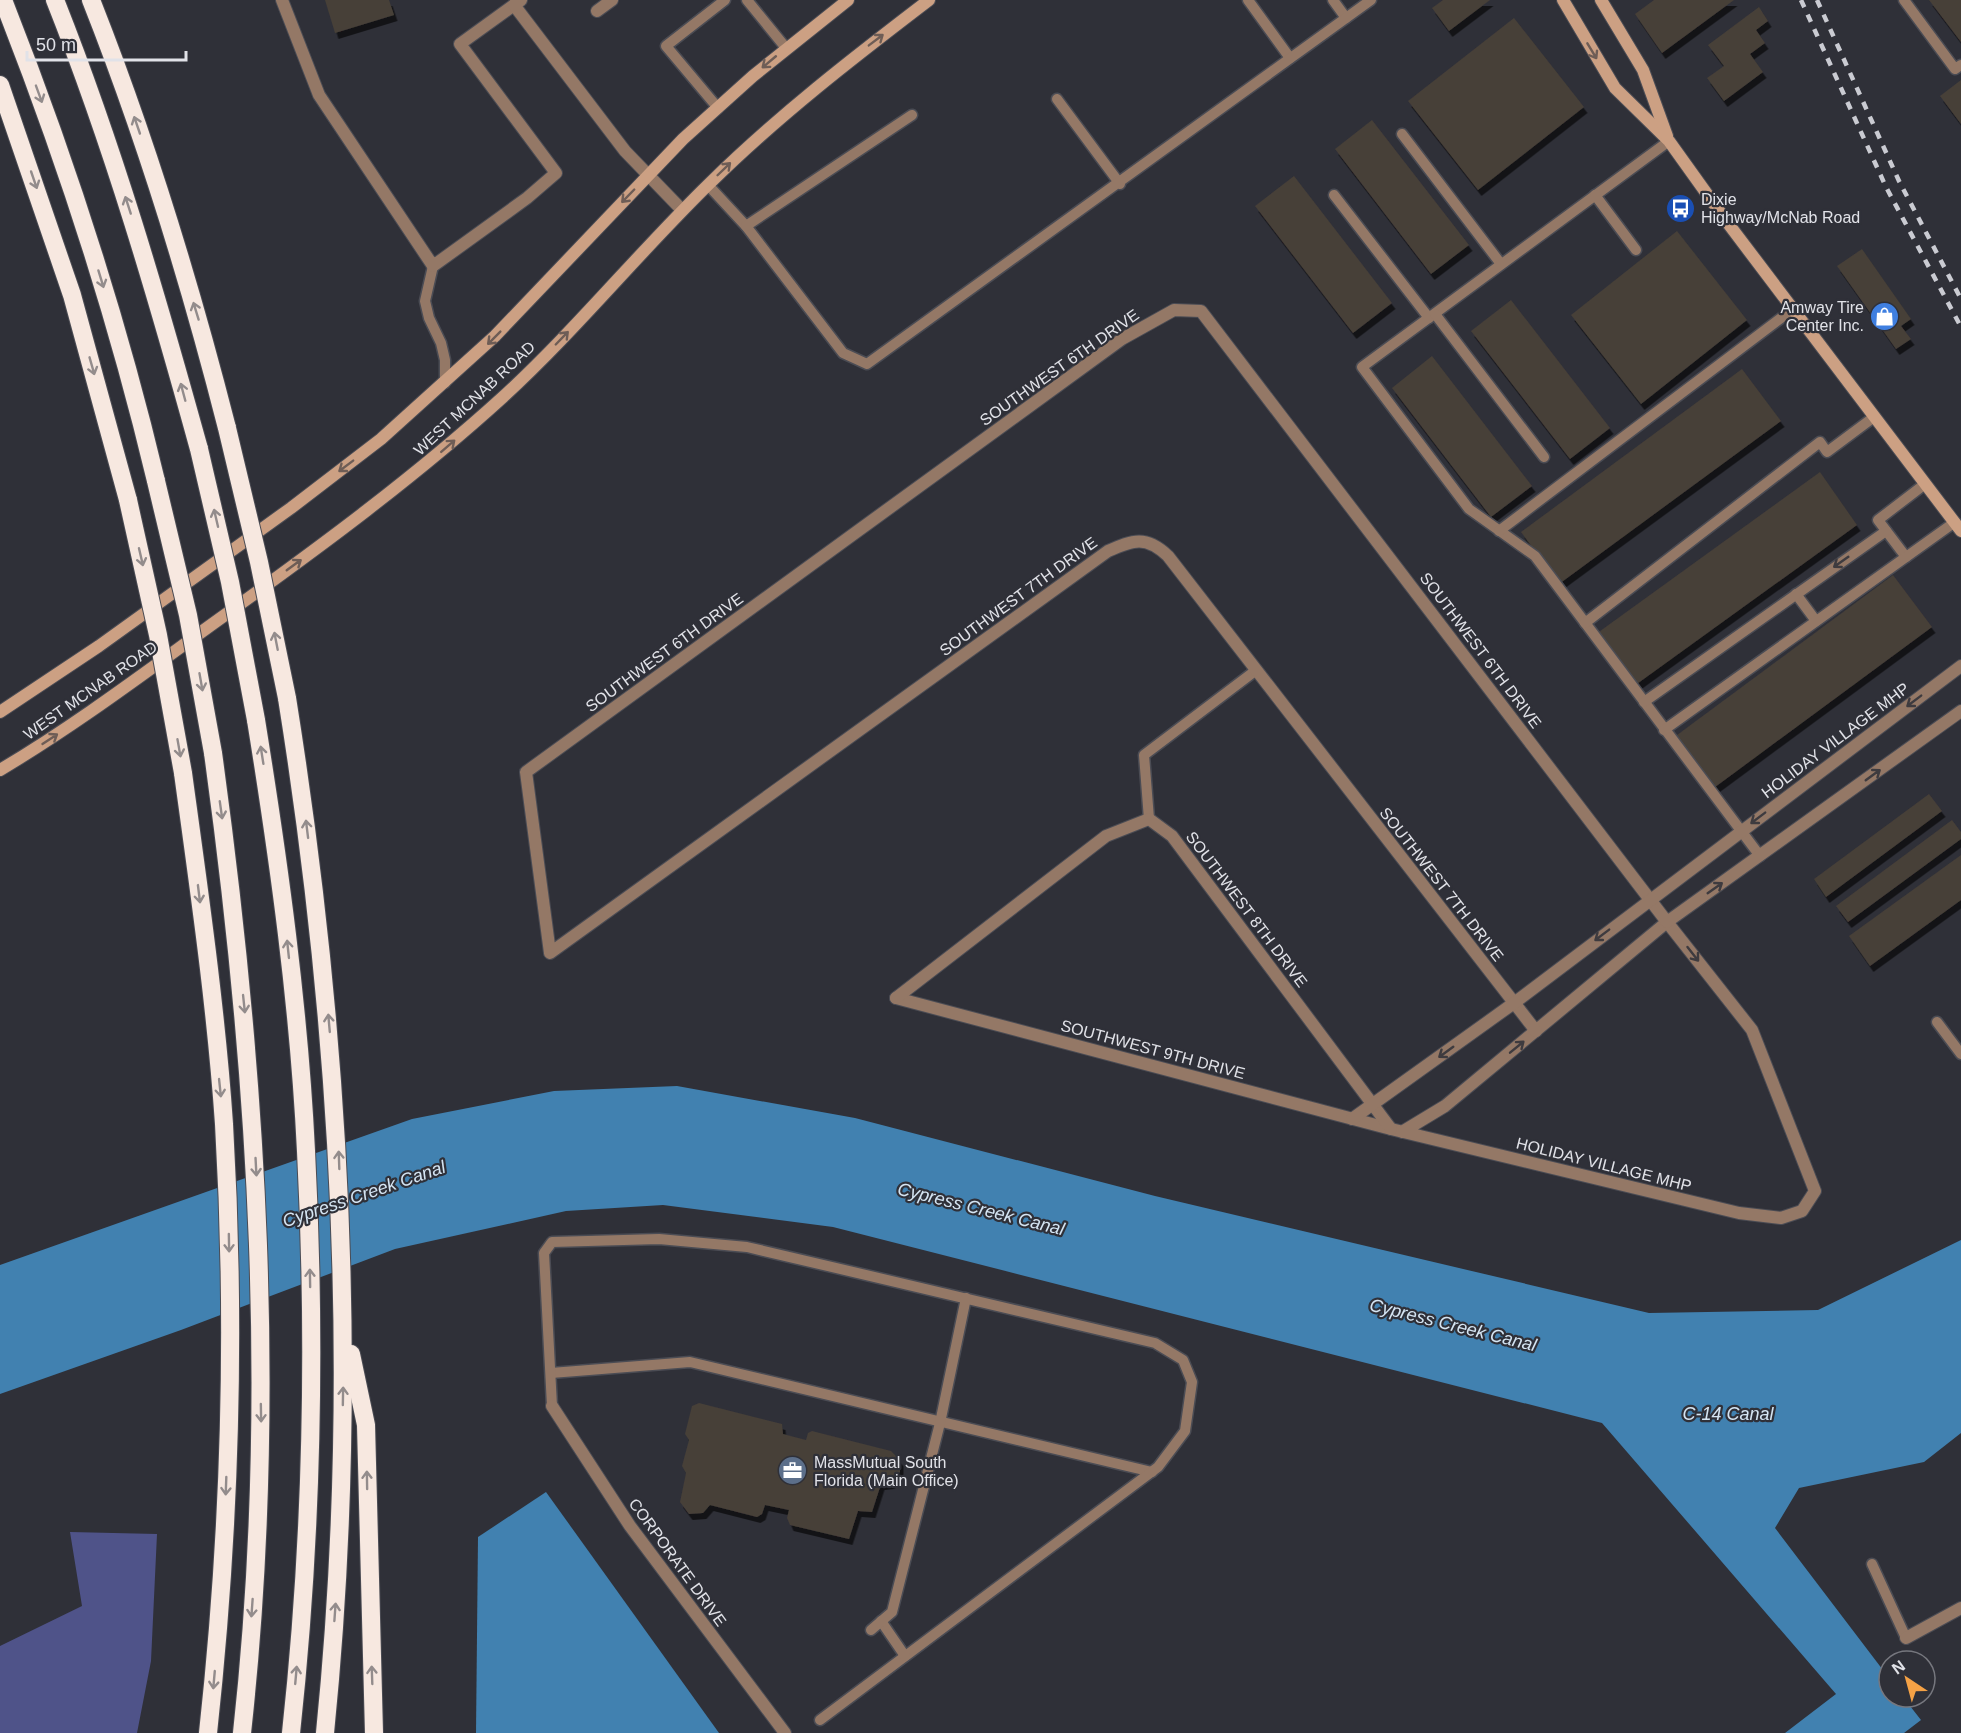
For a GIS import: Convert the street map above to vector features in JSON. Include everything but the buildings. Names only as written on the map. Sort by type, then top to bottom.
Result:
[{"type":"highway","points":[[3,0],[52,131],[100,277],[156,482],[188,615],[213,753],[238,951],[253,1108],[259,1250],[259,1498],[242,1733]]},
{"type":"highway","points":[[55,0],[92,98],[138,234],[199,449],[232,594],[256,720],[283,903],[306,1150],[311,1337],[307,1527],[291,1733]]},
{"type":"highway","points":[[91,0],[124,88],[171,229],[198,316],[227,428],[252,528],[287,698],[315,892],[334,1081],[344,1261],[339,1544],[325,1733]]},
{"type":"highway","points":[[0,85],[72,295],[128,500],[158,635],[183,773],[206,949],[223,1121],[229,1241],[230,1364],[220,1612],[208,1733]]},
{"type":"highway","points":[[344,1323],[366,1425],[374,1733]]},
{"type":"main road","name":"WEST MCNAB ROAD","points":[[0,712],[84,657],[291,508],[381,438],[445,383],[522,310],[648,176],[718,108],[786,48],[848,0]]},
{"type":"main road","name":"WEST MCNAB ROAD","points":[[0,770],[113,696],[340,532],[424,466],[531,369],[708,184],[795,105],[929,0]]},
{"type":"main road","points":[[1563,0],[1615,88],[1669,141],[1726,222],[1958,526]]},
{"type":"main road","points":[[1601,0],[1643,70],[1669,141]]},
{"type":"street","points":[[282,0],[319,95],[433,266],[527,198],[556,172],[460,44],[517,3],[625,151],[682,210]]},
{"type":"street","points":[[597,11],[612,0]]},
{"type":"street","name":"SOUTHWEST 6TH DRIVE","points":[[550,953],[526,772],[1122,339],[1174,310],[1201,311],[1667,922]]},
{"type":"street","name":"SOUTHWEST 7TH DRIVE","points":[[550,953],[1108,551],[1133,540],[1157,546],[1168,556],[1536,1031]]},
{"type":"street","name":"HOLIDAY VILLAGE MHP","points":[[1352,1119],[1514,1003],[1961,666]]},
{"type":"street","points":[[1397,1130],[1445,1106],[1667,922],[1961,711]]},
{"type":"street","name":"SOUTHWEST 9TH DRIVE","points":[[1149,819],[1106,836],[896,998],[1397,1130]]},
{"type":"street","name":"SOUTHWEST 8TH DRIVE","points":[[1149,819],[1172,836],[1373,1105],[1397,1130]]},
{"type":"street","name":"HOLIDAY VILLAGE MHP","points":[[1397,1130],[1636,1190],[1739,1213],[1781,1218],[1802,1211],[1815,1191],[1752,1030],[1667,922]]},
{"type":"street","name":"CORPORATE DRIVE","points":[[552,1406],[630,1526],[785,1733]]},
{"type":"street","points":[[1906,1638],[1961,1608]]},
{"type":"lane","points":[[718,108],[666,46],[725,0]]},
{"type":"lane","points":[[747,0],[786,48]]},
{"type":"lane","points":[[1248,0],[1290,58]]},
{"type":"lane","points":[[1333,0],[1346,18]]},
{"type":"lane","points":[[708,184],[747,226],[843,353],[867,364],[1120,184],[1371,0]]},
{"type":"lane","points":[[1904,0],[1955,69],[1961,65]]},
{"type":"lane","points":[[1056,99],[1120,184]]},
{"type":"lane","points":[[747,226],[912,115]]},
{"type":"lane","points":[[1402,134],[1502,264]]},
{"type":"lane","points":[[1669,141],[1362,367],[1469,509],[1535,556],[1760,856]]},
{"type":"lane","points":[[1334,195],[1544,456]]},
{"type":"lane","points":[[1595,195],[1636,250]]},
{"type":"lane","points":[[433,266],[425,301],[429,318],[441,343],[445,360],[445,383]]},
{"type":"lane","points":[[1499,531],[1793,309]]},
{"type":"lane","points":[[1585,623],[1820,442],[1827,452],[1874,417]]},
{"type":"lane","points":[[1905,557],[1878,520],[1925,484]]},
{"type":"lane","points":[[1664,730],[1905,557],[1958,526]]},
{"type":"lane","points":[[1644,702],[1886,531]]},
{"type":"lane","points":[[1796,594],[1816,621]]},
{"type":"lane","points":[[1149,819],[1144,755],[1256,671]]},
{"type":"lane","points":[[1937,1022],[1961,1054]]},
{"type":"lane","points":[[552,1406],[544,1253],[552,1242],[659,1239],[747,1247],[1155,1343],[1183,1360],[1192,1382],[1185,1431],[1158,1467],[820,1720]]},
{"type":"lane","points":[[871,1630],[891,1612],[940,1424],[966,1299]]},
{"type":"lane","points":[[550,1373],[690,1362],[940,1424],[1152,1472]]},
{"type":"lane","points":[[1872,1564],[1906,1638]]},
{"type":"lane","points":[[881,1622],[905,1656]]},
{"type":"shaded area","points":[[70,1532],[157,1534],[151,1661],[137,1733],[0,1733],[0,1646],[82,1606]]},
{"type":"water","name":"C-14 Canal","points":[[677,1086],[855,1118],[1155,1196],[1649,1313],[1818,1310],[1961,1240],[1961,1433],[1924,1462],[1799,1488],[1775,1528],[1877,1662],[1877,1709],[1912,1709],[1921,1720],[1904,1733],[1785,1733],[1836,1694],[1602,1423],[833,1227],[663,1205],[566,1211],[395,1249],[181,1330],[0,1394],[0,1265],[412,1119],[554,1091]]},
{"type":"water","points":[[546,1492],[719,1733],[476,1733],[478,1537]]},
{"type":"railway","points":[[1801,0],[1886,187],[1961,327]]},
{"type":"railway","points":[[1817,0],[1899,181],[1961,299]]},
{"type":"place","name":"Dixie Highway/McNab Road","points":[[1680,208]]},
{"type":"place","name":"Amway Tire Center Inc.","points":[[1885,316]]},
{"type":"place","name":"MassMutual South Florida (Main Office)","points":[[793,1471]]},
{"type":"water label","name":"Cypress Creek Canal","points":[[364,1194]]},
{"type":"water label","name":"Cypress Creek Canal","points":[[981,1209]]},
{"type":"water label","name":"Cypress Creek Canal","points":[[1453,1325]]}]
